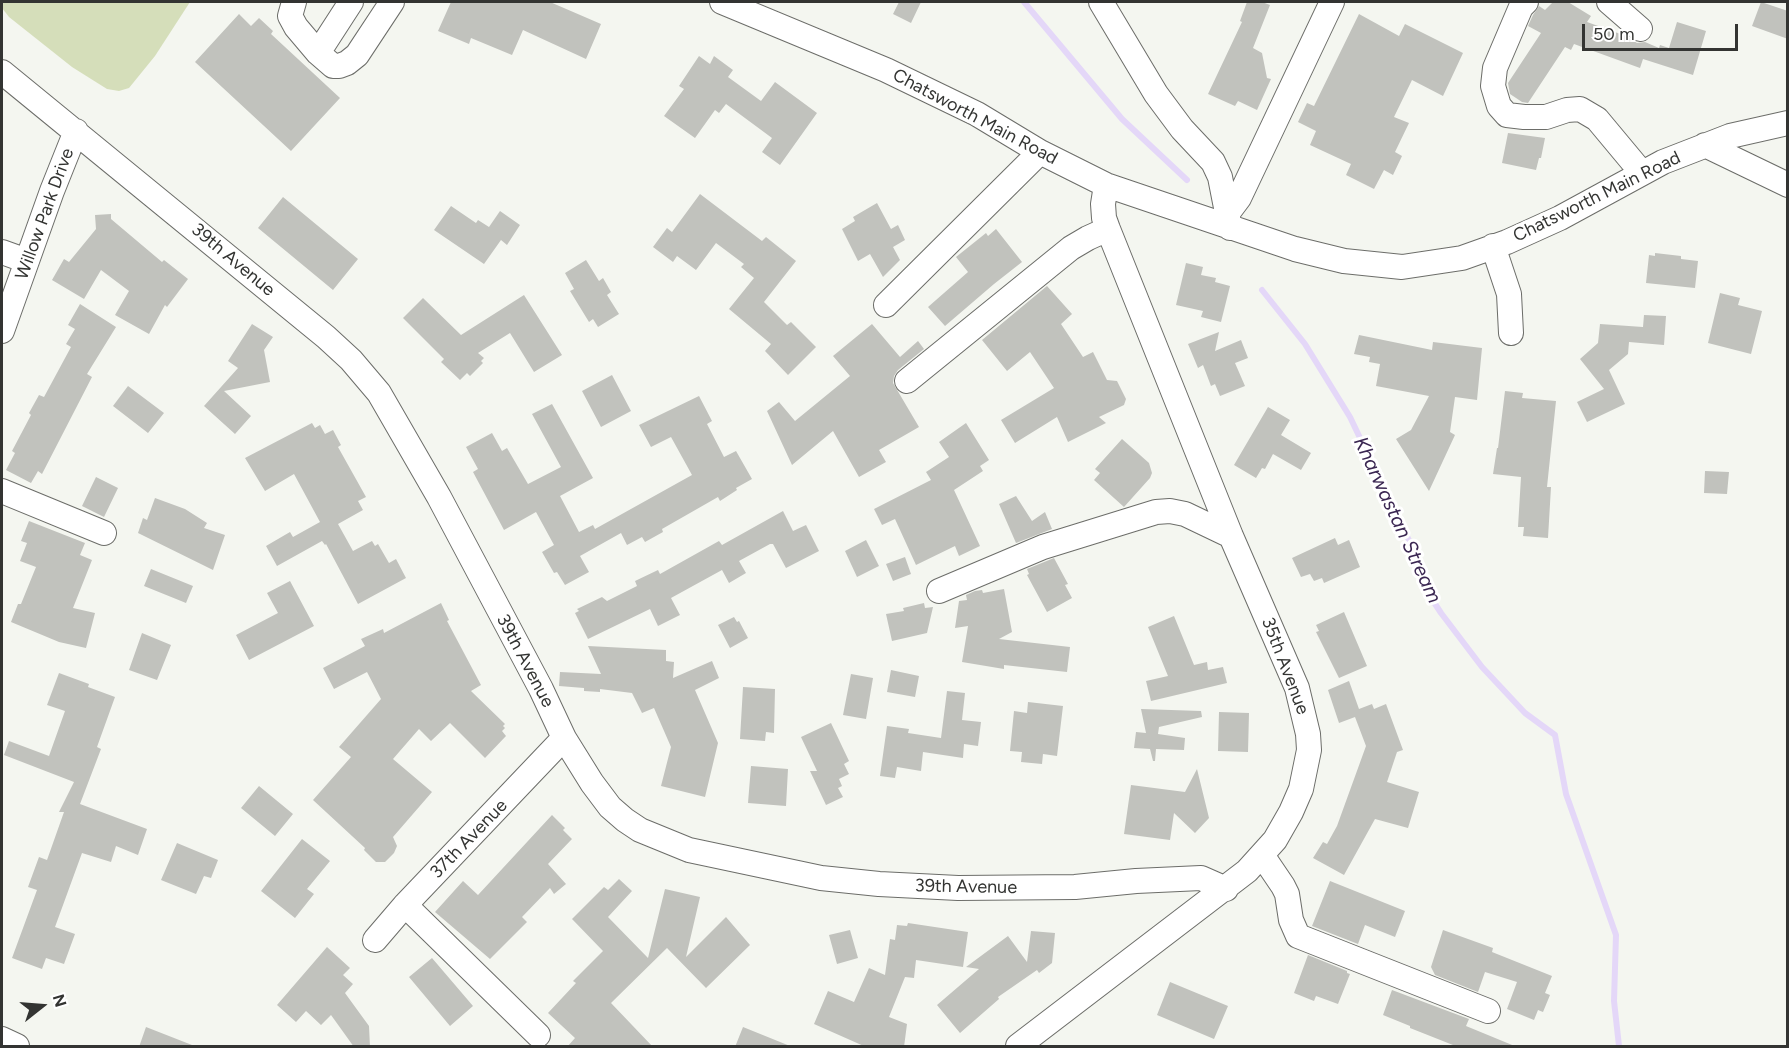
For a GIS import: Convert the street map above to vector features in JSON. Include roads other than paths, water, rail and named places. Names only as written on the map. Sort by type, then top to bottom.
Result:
[{"type":"street","points":[[318,53],[351,2]]},
{"type":"street","points":[[292,9],[296,27],[318,53],[333,66],[339,66],[357,55],[392,2]]},
{"type":"street","name":"Chatsworth Main Road","points":[[722,2],[886,70],[977,114],[1040,152],[1106,185],[1229,221],[1295,249],[1344,261],[1402,267],[1462,258],[1560,218],[1663,162],[1730,136],[1788,123]]},
{"type":"street","points":[[1101,2],[1156,94],[1182,129],[1213,162],[1220,177],[1229,221]]},
{"type":"street","points":[[1229,221],[1332,2]]},
{"type":"street","points":[[1526,2],[1521,8],[1495,68],[1493,86],[1499,106],[1507,115],[1524,117],[1546,117],[1567,110],[1580,109],[1597,118],[1642,173]]},
{"type":"street","points":[[1610,2],[1640,29]]},
{"type":"street","name":"39th Avenue","points":[[2,72],[326,337],[351,360],[379,393],[439,497],[541,689],[564,738],[604,799],[625,820],[640,830],[689,849],[752,865],[821,878],[958,888],[1075,887],[1136,880],[1201,878],[1226,889]]},
{"type":"street","name":"Willow Park Drive","points":[[2,331],[76,131]]},
{"type":"street","points":[[1705,146],[1788,185]]},
{"type":"street","points":[[886,305],[1040,152]]},
{"type":"street","name":"35th Avenue","points":[[1018,1047],[1226,889],[1263,855],[1281,831],[1291,812],[1301,789],[1307,760],[1308,734],[1297,688],[1231,536],[1107,229],[1103,204],[1106,185]]},
{"type":"street","points":[[907,381],[1071,248],[1107,229]]},
{"type":"street","points":[[1493,246],[1509,294],[1511,333]]},
{"type":"street","points":[[2,252],[27,261]]},
{"type":"street","points":[[2,491],[104,533]]},
{"type":"street","points":[[939,591],[1043,547],[1156,512],[1170,511],[1185,514],[1231,536]]},
{"type":"street","name":"37th Avenue","points":[[375,940],[405,905],[564,738]]},
{"type":"street","points":[[1263,855],[1287,894],[1291,920],[1298,936],[1488,1011]]},
{"type":"street","points":[[405,905],[538,1035]]},
{"type":"street","points":[[2,1039],[17,1047]]},
{"type":"waterway","name":"Kharwastan Stream","points":[[1024,2],[1122,119],[1187,180]]},
{"type":"waterway","name":"Kharwastan Stream","points":[[1262,290],[1305,344],[1350,417],[1415,553],[1424,587],[1441,613],[1482,667],[1525,713],[1555,735],[1566,794],[1616,935],[1614,1001],[1619,1046]]}]
